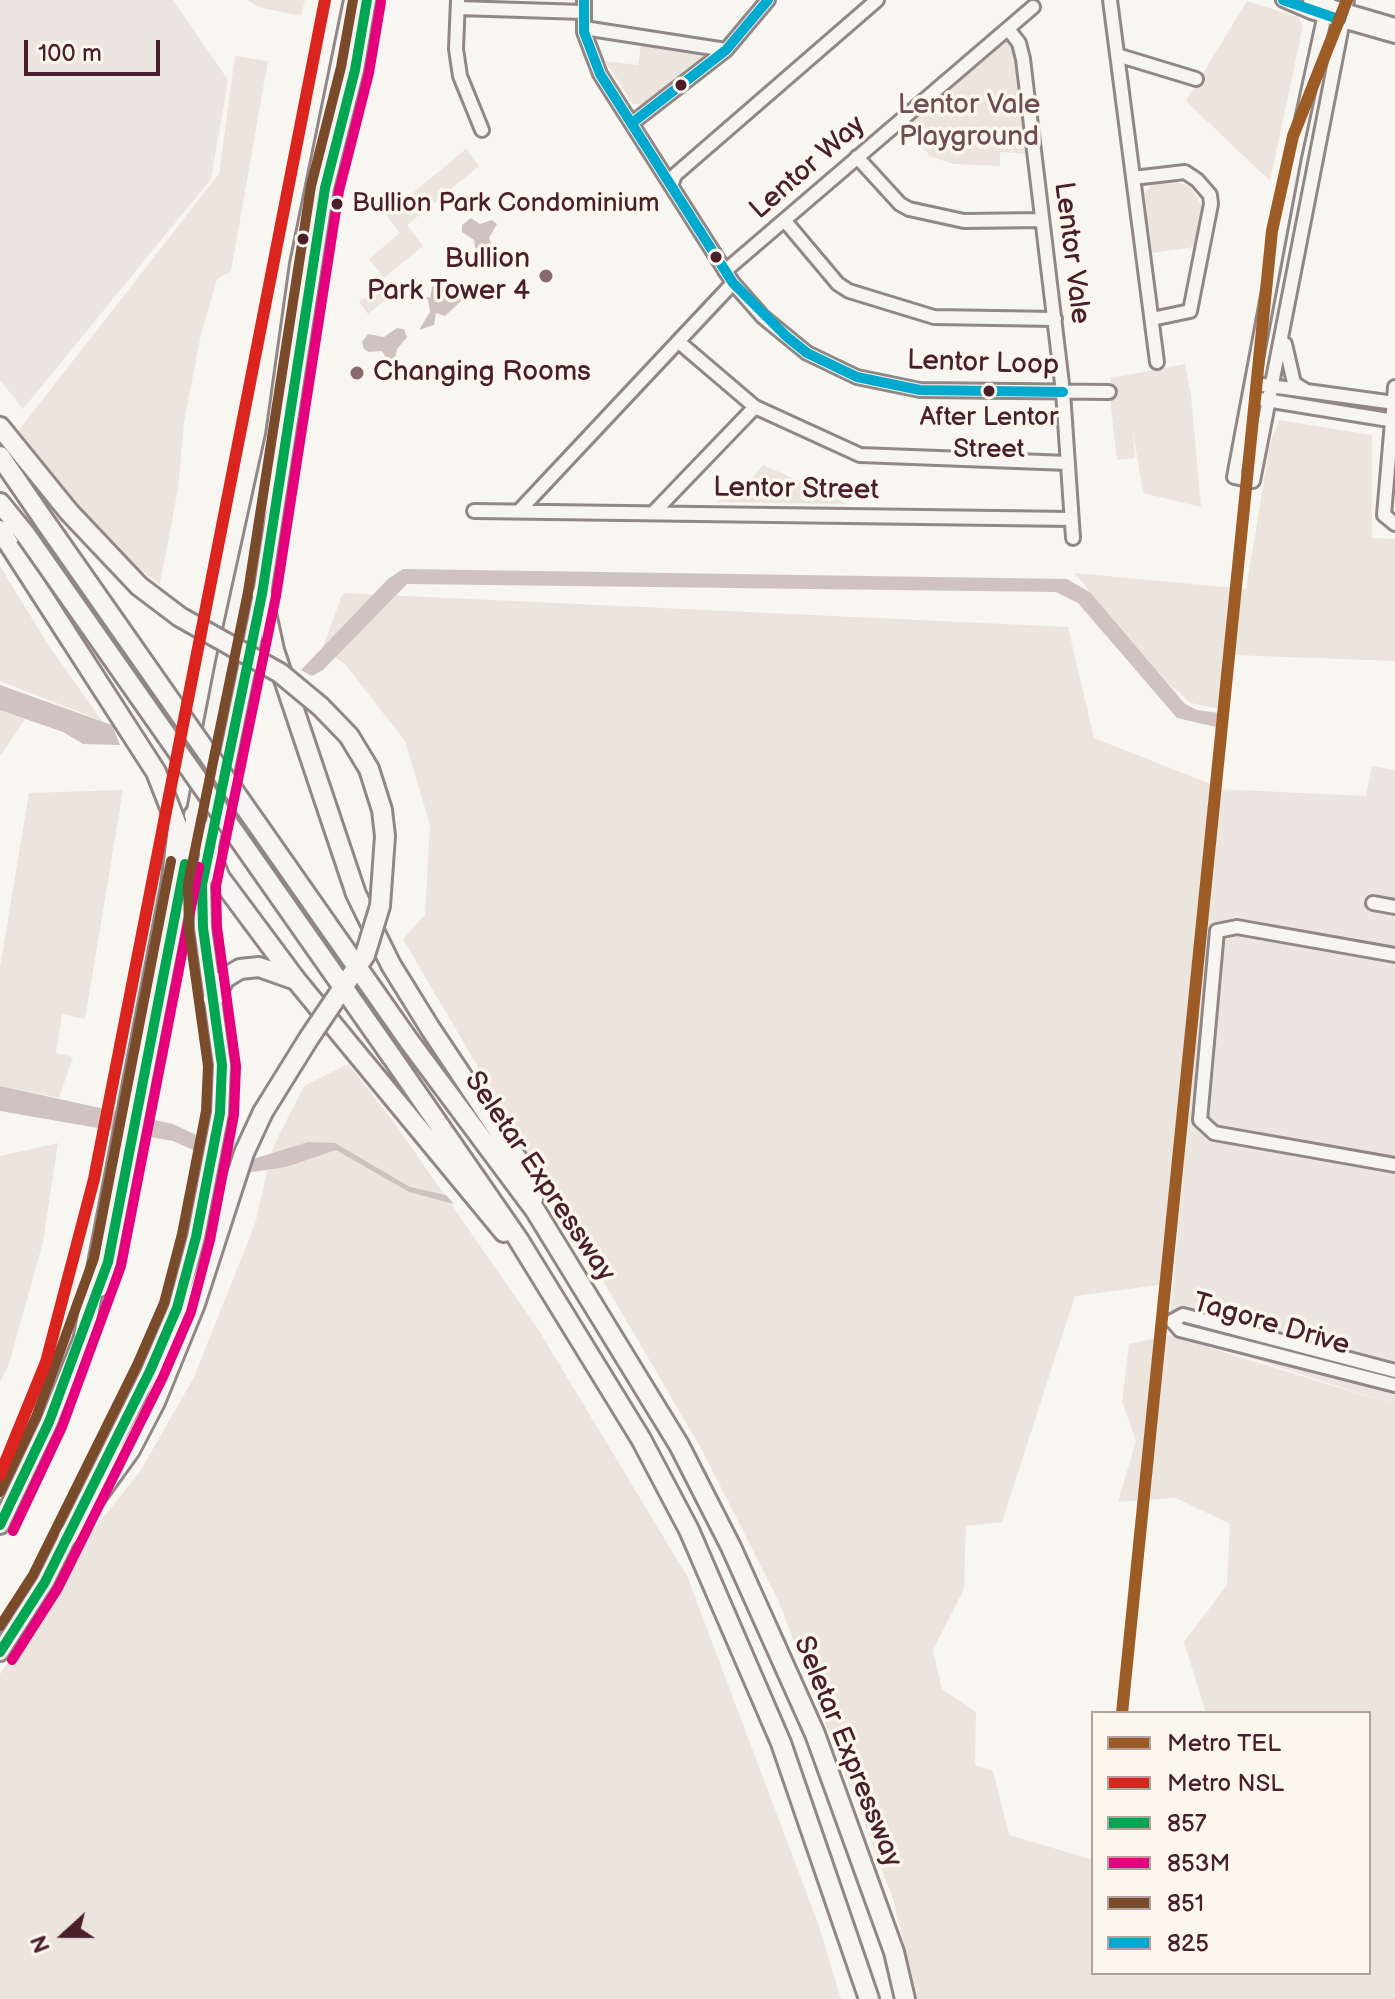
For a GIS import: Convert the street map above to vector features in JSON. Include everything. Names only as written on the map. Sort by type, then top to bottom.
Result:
[{"type":"highway","points":[[0,427],[69,512],[139,586],[180,617],[280,673],[336,721],[362,753],[369,769],[382,810],[385,836],[380,906],[365,955],[290,1067],[255,1129],[233,1182],[190,1319],[143,1425],[99,1497],[68,1536]]},
{"type":"highway","name":"Seletar Expressway","points":[[0,456],[409,1041],[535,1210],[679,1445],[731,1547],[815,1734],[894,1952],[905,1999]]},
{"type":"highway","name":"Seletar Expressway","points":[[0,503],[26,535],[518,1239],[641,1439],[689,1530],[781,1743],[869,1999]]},
{"type":"highway","points":[[0,530],[156,772],[178,828],[126,1145],[84,1336]]},
{"type":"highway","points":[[262,594],[274,650],[356,894],[391,965],[518,1160],[531,1187],[535,1210]]},
{"type":"highway","points":[[194,815],[220,878],[296,980],[492,1221],[518,1239]]},
{"type":"highway","points":[[213,999],[225,978],[240,969],[259,967],[296,980]]},
{"type":"main road","points":[[126,1145],[139,1102],[225,662],[275,435],[299,264],[353,0]]},
{"type":"main road","points":[[0,1652],[45,1582],[150,1371],[177,1308],[211,1166],[221,1081],[221,1049],[202,910],[208,851],[262,594],[319,222],[355,70],[367,0]]},
{"type":"main road","points":[[225,662],[244,668]]},
{"type":"main road","points":[[0,1525],[49,1422],[84,1336]]},
{"type":"street","points":[[632,123],[726,50],[768,0]]},
{"type":"street","points":[[670,179],[877,0]]},
{"type":"street","points":[[1110,0],[1157,362]]},
{"type":"street","points":[[1283,0],[1344,11],[1395,25]]},
{"type":"street","points":[[1310,0],[1325,7]]},
{"type":"street","points":[[482,130],[460,76],[456,49],[458,4],[584,6]]},
{"type":"street","name":"Lentor Loop","points":[[584,6],[584,28],[600,74],[670,179],[725,271],[763,317],[807,353],[857,377],[920,390],[1109,392]]},
{"type":"street","name":"Lentor Way","points":[[725,271],[1033,7]]},
{"type":"street","points":[[1325,7],[1234,477],[1253,481],[1271,386],[1285,333],[1344,11]]},
{"type":"street","points":[[1344,11],[1395,36]]},
{"type":"street","points":[[584,28],[726,50]]},
{"type":"street","name":"Lentor Vale","points":[[1008,29],[1019,43],[1023,59],[1063,392]]},
{"type":"street","points":[[1117,55],[1196,79]]},
{"type":"street","points":[[857,157],[900,204],[909,209],[964,221],[1042,220]]},
{"type":"street","points":[[1133,178],[1185,172],[1210,195],[1211,204],[1190,311],[1152,319]]},
{"type":"street","points":[[785,221],[838,284],[849,291],[934,317],[1055,319]]},
{"type":"street","points":[[519,511],[680,343],[733,283]]},
{"type":"street","points":[[1285,333],[1290,374],[1294,383],[1306,391]]},
{"type":"street","points":[[680,343],[755,407],[860,455],[1068,463]]},
{"type":"street","points":[[1252,384],[1394,403]]},
{"type":"street","points":[[1395,387],[1384,515],[1395,524]]},
{"type":"street","points":[[1063,392],[1073,538]]},
{"type":"street","points":[[1249,397],[1393,421]]},
{"type":"street","points":[[655,511],[755,407]]},
{"type":"street","name":"Lentor Street","points":[[474,511],[655,511],[1071,519]]},
{"type":"street","points":[[1373,903],[1395,907]]},
{"type":"street","points":[[1395,955],[1237,927],[1217,931],[1200,1120],[1204,1127],[1229,1136],[1395,1165]]},
{"type":"street","name":"Tagore Drive","points":[[1395,1371],[1183,1315],[1172,1321],[1180,1330],[1395,1385]]},
{"type":"shaded area","points":[[0,0],[173,0],[228,80],[211,179],[23,409],[0,380]]},
{"type":"shaded area","points":[[471,218],[480,224],[492,220],[497,224],[489,238],[494,251],[488,259],[477,257],[474,240],[462,232],[462,225]]},
{"type":"shaded area","points":[[440,283],[462,289],[461,301],[445,316],[436,313],[434,325],[419,330],[430,312],[428,300],[423,295],[430,298],[432,287]]},
{"type":"shaded area","points":[[397,328],[404,329],[407,337],[397,349],[394,363],[388,361],[382,351],[369,352],[364,349],[362,342],[368,334],[384,337]]},
{"type":"shaded area","points":[[403,569],[1067,579],[1091,593],[1185,704],[1197,710],[1227,714],[1225,729],[1177,718],[1078,603],[1056,592],[407,584],[323,670],[312,676],[301,670],[388,579]]},
{"type":"shaded area","points":[[0,685],[112,725],[120,745],[83,744],[63,732],[0,710]]},
{"type":"shaded area","points":[[1372,766],[1395,770],[1395,1405],[1169,1331],[1217,789],[1366,796]]},
{"type":"shaded area","points":[[0,1086],[173,1124],[250,1160],[308,1142],[335,1143],[410,1187],[446,1195],[454,1204],[409,1192],[336,1150],[286,1167],[245,1173],[173,1141],[0,1111]]},
{"type":"green space","points":[[247,0],[305,0],[301,16],[258,7]]},
{"type":"green space","points":[[1247,1],[1298,17],[1303,26],[1270,181],[1186,101]]},
{"type":"green space","name":"Lentor Vale Playground","points":[[1005,38],[1014,43],[1030,154],[1000,152],[1000,166],[953,164],[930,156],[901,123]]},
{"type":"green space","points":[[642,39],[707,50],[709,54],[644,104],[633,104],[605,61],[638,65]]},
{"type":"green space","points":[[235,56],[268,61],[231,271],[217,279],[201,334],[184,422],[178,489],[160,584],[113,549],[18,431],[219,174]]},
{"type":"green space","points":[[466,149],[479,166],[407,225],[423,246],[384,278],[369,259],[400,233],[386,215]]},
{"type":"green space","points":[[1176,182],[1190,186],[1202,207],[1194,247],[1152,253],[1145,194],[1151,185]]},
{"type":"green space","points":[[384,283],[393,294],[368,314],[359,302]]},
{"type":"green space","points":[[1185,364],[1191,395],[1201,507],[1143,493],[1133,432],[1135,458],[1117,460],[1111,408],[1111,378]]},
{"type":"green space","points":[[1279,420],[1372,435],[1372,538],[1395,539],[1395,661],[1233,655],[1229,711],[1191,703],[1167,682],[1074,573],[1246,589],[1270,444]]},
{"type":"green space","points":[[763,465],[847,504],[717,502],[729,495],[739,495]]},
{"type":"green space","points":[[0,566],[49,646],[102,721],[0,681]]},
{"type":"green space","points":[[343,593],[1068,627],[1094,738],[1213,785],[1166,1284],[1075,1296],[1002,1522],[966,1526],[964,1589],[933,1650],[942,1689],[976,1712],[975,1765],[993,1771],[1009,1835],[1091,1859],[1091,1975],[1371,1975],[1371,1711],[1205,1711],[1184,1642],[1227,1585],[1230,1524],[1176,1498],[1118,1502],[1136,1441],[1122,1402],[1129,1344],[1169,1335],[1395,1405],[1395,1999],[918,1999],[892,1896],[778,1600],[702,1450],[403,939],[425,915],[430,825],[405,741],[345,664],[322,649]]},
{"type":"green space","points":[[0,710],[25,719],[1,755],[0,755]]},
{"type":"green space","points":[[123,790],[85,1019],[62,1014],[56,1053],[73,1057],[59,1098],[0,1086],[0,968],[29,793]]},
{"type":"green space","points":[[348,1064],[393,1121],[538,1329],[687,1576],[819,1926],[841,1999],[0,1999],[0,1674],[62,1586],[83,1542],[139,1473],[194,1377],[255,1224],[273,1147],[304,1086]]},
{"type":"green space","points":[[58,1143],[43,1242],[9,1364],[0,1383],[0,1156]]},
{"type":"metro line","name":"NSL","points":[[0,1475],[46,1362],[94,1179],[325,0]]},
{"type":"metro line","name":"TEL","points":[[1122,1711],[1272,231],[1293,136],[1347,0]]},
{"type":"transit line","name":"851","points":[[0,1626],[33,1575],[137,1365],[164,1303],[182,1234],[206,1111],[208,1066],[189,930],[188,884],[248,592],[311,186],[341,67],[353,0]]},
{"type":"transit line","name":"857","points":[[0,1652],[45,1582],[150,1371],[177,1308],[196,1237],[220,1113],[222,1065],[203,928],[202,885],[262,594],[325,188],[355,70],[367,0]]},
{"type":"transit line","name":"825","points":[[584,0],[584,32],[600,74],[733,283],[786,336],[807,353],[857,377],[920,390],[1063,392]]},
{"type":"transit line","name":"825","points":[[632,123],[726,50],[768,0]]},
{"type":"transit line","name":"825","points":[[1283,0],[1341,20],[1347,0]]},
{"type":"transit line","name":"853M","points":[[12,1660],[58,1588],[163,1377],[191,1312],[210,1240],[234,1115],[236,1066],[217,927],[216,886],[276,596],[339,191],[369,73],[381,2]]},
{"type":"transit line","name":"851","points":[[0,1492],[36,1417],[94,1258],[171,861]]},
{"type":"transit line","name":"857","points":[[0,1525],[49,1422],[108,1262],[185,864]]},
{"type":"transit line","name":"853M","points":[[13,1531],[62,1427],[121,1266],[199,867]]},
{"type":"place","name":"Bullion Park Condominium","points":[[337,204]]},
{"type":"place","name":"Bullion Park Tower 4","points":[[546,276]]},
{"type":"place","name":"Changing Rooms","points":[[357,373]]},
{"type":"place","name":"After Lentor Street","points":[[989,391]]}]
